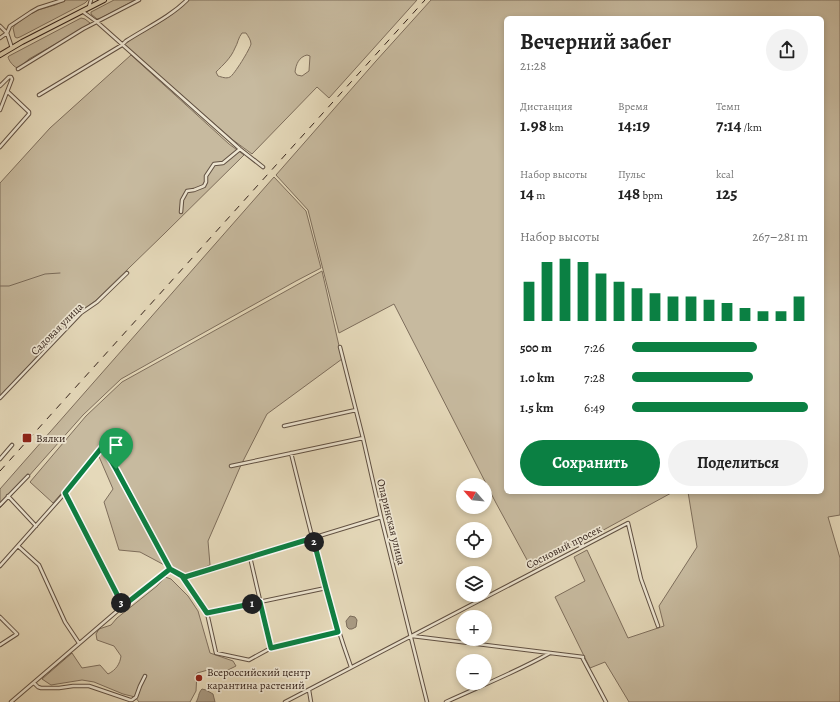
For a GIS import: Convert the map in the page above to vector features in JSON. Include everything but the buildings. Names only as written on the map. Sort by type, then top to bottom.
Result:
[{"type":"main road","points":[[0,55],[104,0]]},
{"type":"street","points":[[0,38],[7,33],[10,26],[31,12],[38,8],[63,0]]},
{"type":"street","points":[[89,8],[91,0]]},
{"type":"street","points":[[18,69],[83,29],[139,0]]},
{"type":"street","points":[[39,95],[122,45],[181,6],[187,0]]},
{"type":"street","points":[[82,11],[97,22],[240,149],[263,167]]},
{"type":"street","points":[[0,26],[7,33],[12,48]]},
{"type":"street","points":[[0,86],[9,77],[12,77],[8,92],[0,110]]},
{"type":"street","points":[[0,147],[29,114],[29,112],[8,92]]},
{"type":"street","points":[[182,212],[182,200],[187,191],[204,186],[206,176],[214,164],[223,163],[240,149]]},
{"type":"street","name":"Садовая улица","points":[[0,398],[81,314],[127,273]]},
{"type":"street","name":"Опаринская улица","points":[[340,347],[427,702]]},
{"type":"street","points":[[284,426],[356,410]]},
{"type":"street","points":[[231,466],[363,438]]},
{"type":"street","points":[[0,459],[12,445]]},
{"type":"street","points":[[0,566],[65,493],[103,446],[170,569],[182,576],[207,613],[216,653],[249,660],[271,648],[338,632]]},
{"type":"street","points":[[291,453],[338,632],[351,668]]},
{"type":"street","points":[[0,505],[28,476]]},
{"type":"street","points":[[65,493],[123,606]]},
{"type":"street","points":[[8,496],[36,526]]},
{"type":"street","points":[[182,576],[185,577],[381,517]]},
{"type":"street","name":"Сосновый просек","points":[[411,636],[628,523],[641,579],[658,626]]},
{"type":"street","points":[[18,546],[39,565],[64,622],[79,643]]},
{"type":"street","points":[[250,557],[271,648]]},
{"type":"street","points":[[11,702],[123,606],[170,569]]},
{"type":"street","points":[[207,613],[326,588]]},
{"type":"street","points":[[0,617],[17,634],[0,645]]},
{"type":"street","points":[[285,702],[411,636],[582,657],[606,702]]},
{"type":"street","points":[[446,702],[490,683],[550,652]]},
{"type":"street","points":[[34,683],[41,688],[89,686],[132,700],[136,697],[145,676]]},
{"type":"street","points":[[309,690],[311,702]]},
{"type":"shaded area","points":[[66,0],[88,0],[85,3],[20,37],[15,37],[13,28],[28,15]]},
{"type":"shaded area","points":[[114,0],[135,0],[101,18],[97,19],[91,14],[91,12]]},
{"type":"shaded area","points":[[189,0],[417,0],[329,98],[317,87],[252,154],[233,140],[125,46],[125,43],[129,40],[160,22]],"holes":[[[242,33],[246,33],[249,38],[251,44],[248,51],[230,77],[226,78],[218,76],[216,72],[227,61]],[[307,55],[310,56],[309,71],[302,76],[297,75],[295,72],[297,64],[302,57]]]},
{"type":"shaded area","points":[[431,0],[840,0],[840,515],[828,517],[840,558],[840,702],[629,702],[605,662],[590,668],[555,597],[585,581],[574,557],[587,550],[628,638],[664,626],[659,606],[697,547],[688,494],[824,494],[824,16],[504,16],[504,494],[669,494],[532,569],[492,495],[492,478],[483,478],[394,304],[339,333],[308,210],[276,175]]},
{"type":"shaded area","points":[[81,18],[90,23],[89,25],[29,59],[20,67],[17,68],[9,60],[9,56]]},
{"type":"shaded area","points":[[131,55],[229,144],[244,155],[95,301],[78,313],[0,396],[0,183],[50,128]]},
{"type":"shaded area","points":[[274,177],[306,211],[321,268],[121,379],[83,415],[0,508],[0,489]]},
{"type":"shaded area","points":[[322,271],[342,359],[267,414],[241,465],[208,541],[210,565],[185,576],[140,552],[119,550],[104,502],[113,489],[97,452],[53,503],[30,482],[86,416],[122,382]]},
{"type":"shaded area","points":[[165,577],[171,579],[188,596],[198,611],[210,653],[233,661],[236,666],[220,674],[208,670],[197,673],[196,691],[190,702],[139,702],[135,697],[123,694],[94,682],[82,680],[51,685],[42,679],[72,653],[82,668],[100,665],[108,674],[113,671],[119,664],[121,656],[114,646],[97,640],[96,634],[99,629],[111,625],[117,618],[157,586]]},
{"type":"shaded area","points":[[350,616],[355,617],[357,620],[356,627],[352,629],[347,627],[346,621]]},
{"type":"shaded area","points":[[202,689],[213,694],[215,702],[196,702]]},
{"type":"waterway","points":[[0,286],[9,286],[45,274],[60,273]]},
{"type":"railway","points":[[0,471],[425,0]]},
{"type":"place","name":"Вялки","points":[[27,438]]},
{"type":"place","name":"Всероссийский центр карантина растений","points":[[199,678]]},
{"type":"route","points":[[116,469],[103,446],[65,493],[123,606],[170,569],[185,577],[313,538],[338,632],[271,648],[260,602],[207,613],[182,576],[170,569],[116,469]]}]
